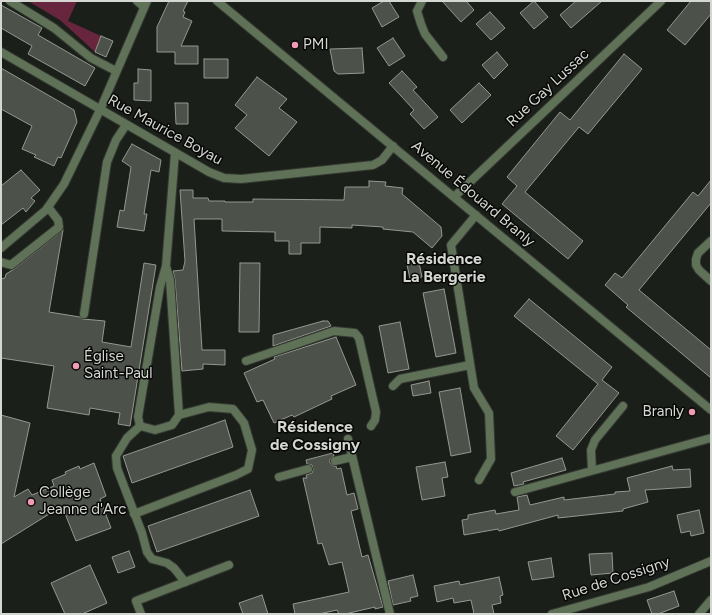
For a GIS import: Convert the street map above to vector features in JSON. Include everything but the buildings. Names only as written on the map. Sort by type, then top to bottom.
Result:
[{"type":"street","points":[[10,1],[54,28],[91,58],[116,71]]},
{"type":"street","points":[[1,248],[34,222],[48,207],[64,184],[100,110],[146,4],[137,1]]},
{"type":"street","points":[[422,1],[417,11],[425,34],[443,57]]},
{"type":"street","name":"Rue Gay Lussac","points":[[455,196],[661,1]]},
{"type":"street","name":"Avenue Édouard Branly","points":[[219,2],[455,196],[711,410]]},
{"type":"street","name":"Rue Maurice Boyau","points":[[1,52],[208,172],[224,178],[241,179],[373,165],[382,160],[393,146]]},
{"type":"street","points":[[84,314],[107,162],[116,140],[126,125]]},
{"type":"street","points":[[140,426],[138,417],[160,287],[166,266],[175,153]]},
{"type":"street","points":[[1,262],[11,265],[59,227],[58,220],[48,207]]},
{"type":"street","points":[[476,215],[451,245],[474,388],[489,413],[491,459],[479,480]]},
{"type":"street","points":[[711,241],[698,253],[696,265],[699,270],[711,281]]},
{"type":"street","points":[[140,426],[155,430],[172,425],[179,415],[170,280],[166,266]]},
{"type":"street","points":[[246,361],[326,333],[334,331],[355,333],[359,338],[376,412],[375,420],[371,426]]},
{"type":"street","points":[[393,386],[400,379],[470,365]]},
{"type":"street","points":[[592,470],[591,450],[595,440],[623,406]]},
{"type":"street","points":[[134,514],[248,469],[252,450],[244,423],[233,408],[209,407],[179,415]]},
{"type":"street","points":[[140,426],[127,438],[116,456],[116,468],[147,552],[152,559],[167,563],[174,568],[185,582]]},
{"type":"street","points":[[515,492],[711,438]]},
{"type":"street","points":[[348,439],[390,614]]},
{"type":"street","points":[[335,461],[352,457]]},
{"type":"street","points":[[279,477],[308,469]]},
{"type":"street","name":"Rue de Cossigny","points":[[552,614],[649,587],[711,561]]},
{"type":"street","points":[[141,614],[136,601],[229,565]]},
{"type":"street","points":[[699,614],[711,600]]},
{"type":"shaded area","points":[[28,1],[77,1],[68,21],[101,36],[95,52],[60,20]]},
{"type":"place","name":"PMI","points":[[295,45]]},
{"type":"place","name":"Église Saint-Paul","points":[[76,366]]},
{"type":"place","name":"Branly","points":[[692,412]]},
{"type":"place","name":"Collège Jeanne d'Arc","points":[[31,502]]},
{"type":"district","name":"Résidence La Bergerie","points":[[444,268]]},
{"type":"district","name":"Résidence de Cossigny","points":[[315,436]]}]
